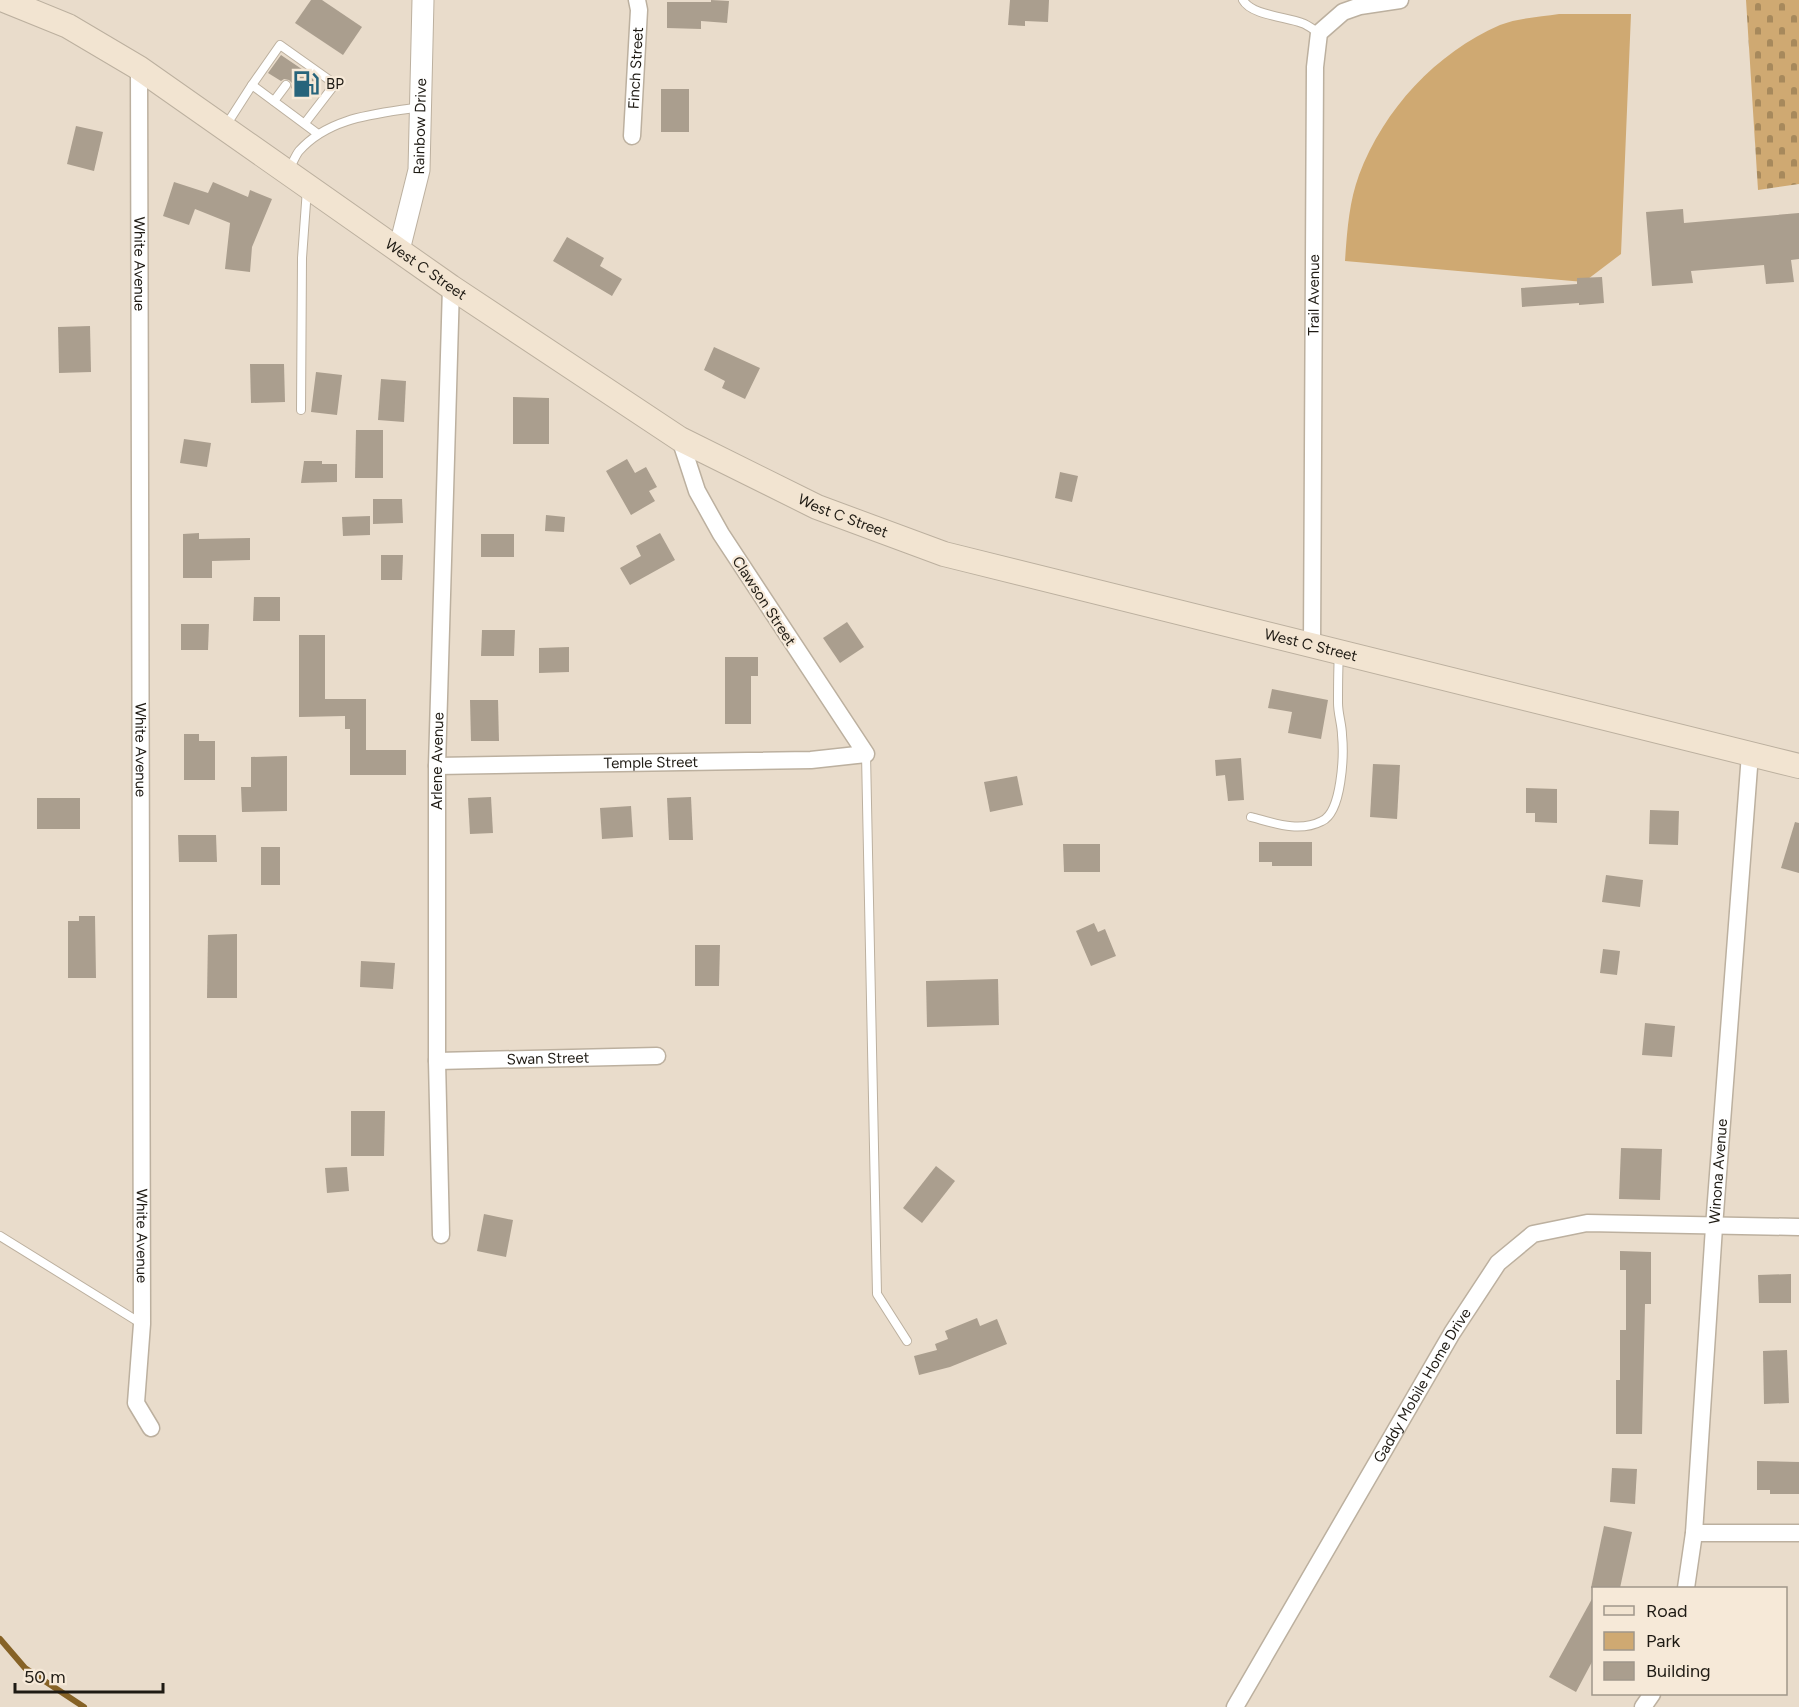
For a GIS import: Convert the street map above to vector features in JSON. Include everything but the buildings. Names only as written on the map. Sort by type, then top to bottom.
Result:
[{"type":"main road","name":"West C Street","points":[[4,0],[68,26],[140,68],[450,288],[680,439],[817,507],[944,555],[1799,766]]},
{"type":"street","name":"Rainbow Drive","points":[[399,250],[419,170],[423,0]]},
{"type":"street","name":"Finch Street","points":[[632,136],[639,10],[637,0]]},
{"type":"street","points":[[1319,33],[1342,12],[1360,6],[1400,0]]},
{"type":"street","name":"Trail Avenue","points":[[1312,646],[1315,68],[1319,33]]},
{"type":"street","name":"White Avenue","points":[[140,68],[142,1324],[136,1403],[151,1428]]},
{"type":"street","name":"Arlene Avenue","points":[[441,1235],[437,1061],[437,766],[450,288]]},
{"type":"street","name":"Clawson Street","points":[[680,439],[697,491],[721,534],[866,754]]},
{"type":"street","name":"Temple Street","points":[[437,766],[811,760],[866,754]]},
{"type":"street","name":"Winona Avenue","points":[[1686,1587],[1695,1533],[1714,1227],[1750,754]]},
{"type":"street","name":"Swan Street","points":[[437,1061],[657,1056]]},
{"type":"street","name":"Gaddy Mobile Home Drive","points":[[1235,1707],[1452,1333],[1498,1263],[1533,1234],[1587,1223],[1799,1227]]},
{"type":"street","points":[[1695,1533],[1799,1533]]},
{"type":"street","points":[[1643,1707],[1652,1695]]},
{"type":"lane","points":[[1244,0],[1246,6],[1257,11],[1304,24],[1319,33]]},
{"type":"lane","points":[[224,128],[280,45],[300,63],[335,84],[305,123]]},
{"type":"lane","points":[[252,85],[318,134]]},
{"type":"lane","points":[[274,101],[286,85]]},
{"type":"lane","points":[[301,411],[302,258],[297,179],[298,152],[318,134],[342,122],[421,107]]},
{"type":"lane","points":[[1251,817],[1289,827],[1307,826],[1324,821],[1334,810],[1338,797],[1342,737],[1338,706],[1339,652]]},
{"type":"lane","points":[[866,754],[877,1294],[907,1341]]},
{"type":"lane","points":[[0,1236],[142,1324]]},
{"type":"green space","points":[[1746,0],[1799,0],[1799,184],[1758,190]]},
{"type":"green space","points":[[1559,14],[1631,14],[1621,254],[1584,282],[1345,261],[1351,206],[1359,175],[1383,128],[1415,86],[1454,51],[1500,25],[1522,19]]},
{"type":"waterway","points":[[0,1639],[25,1668],[84,1707]]},
{"type":"place","name":"BP","points":[[306,84]]}]
